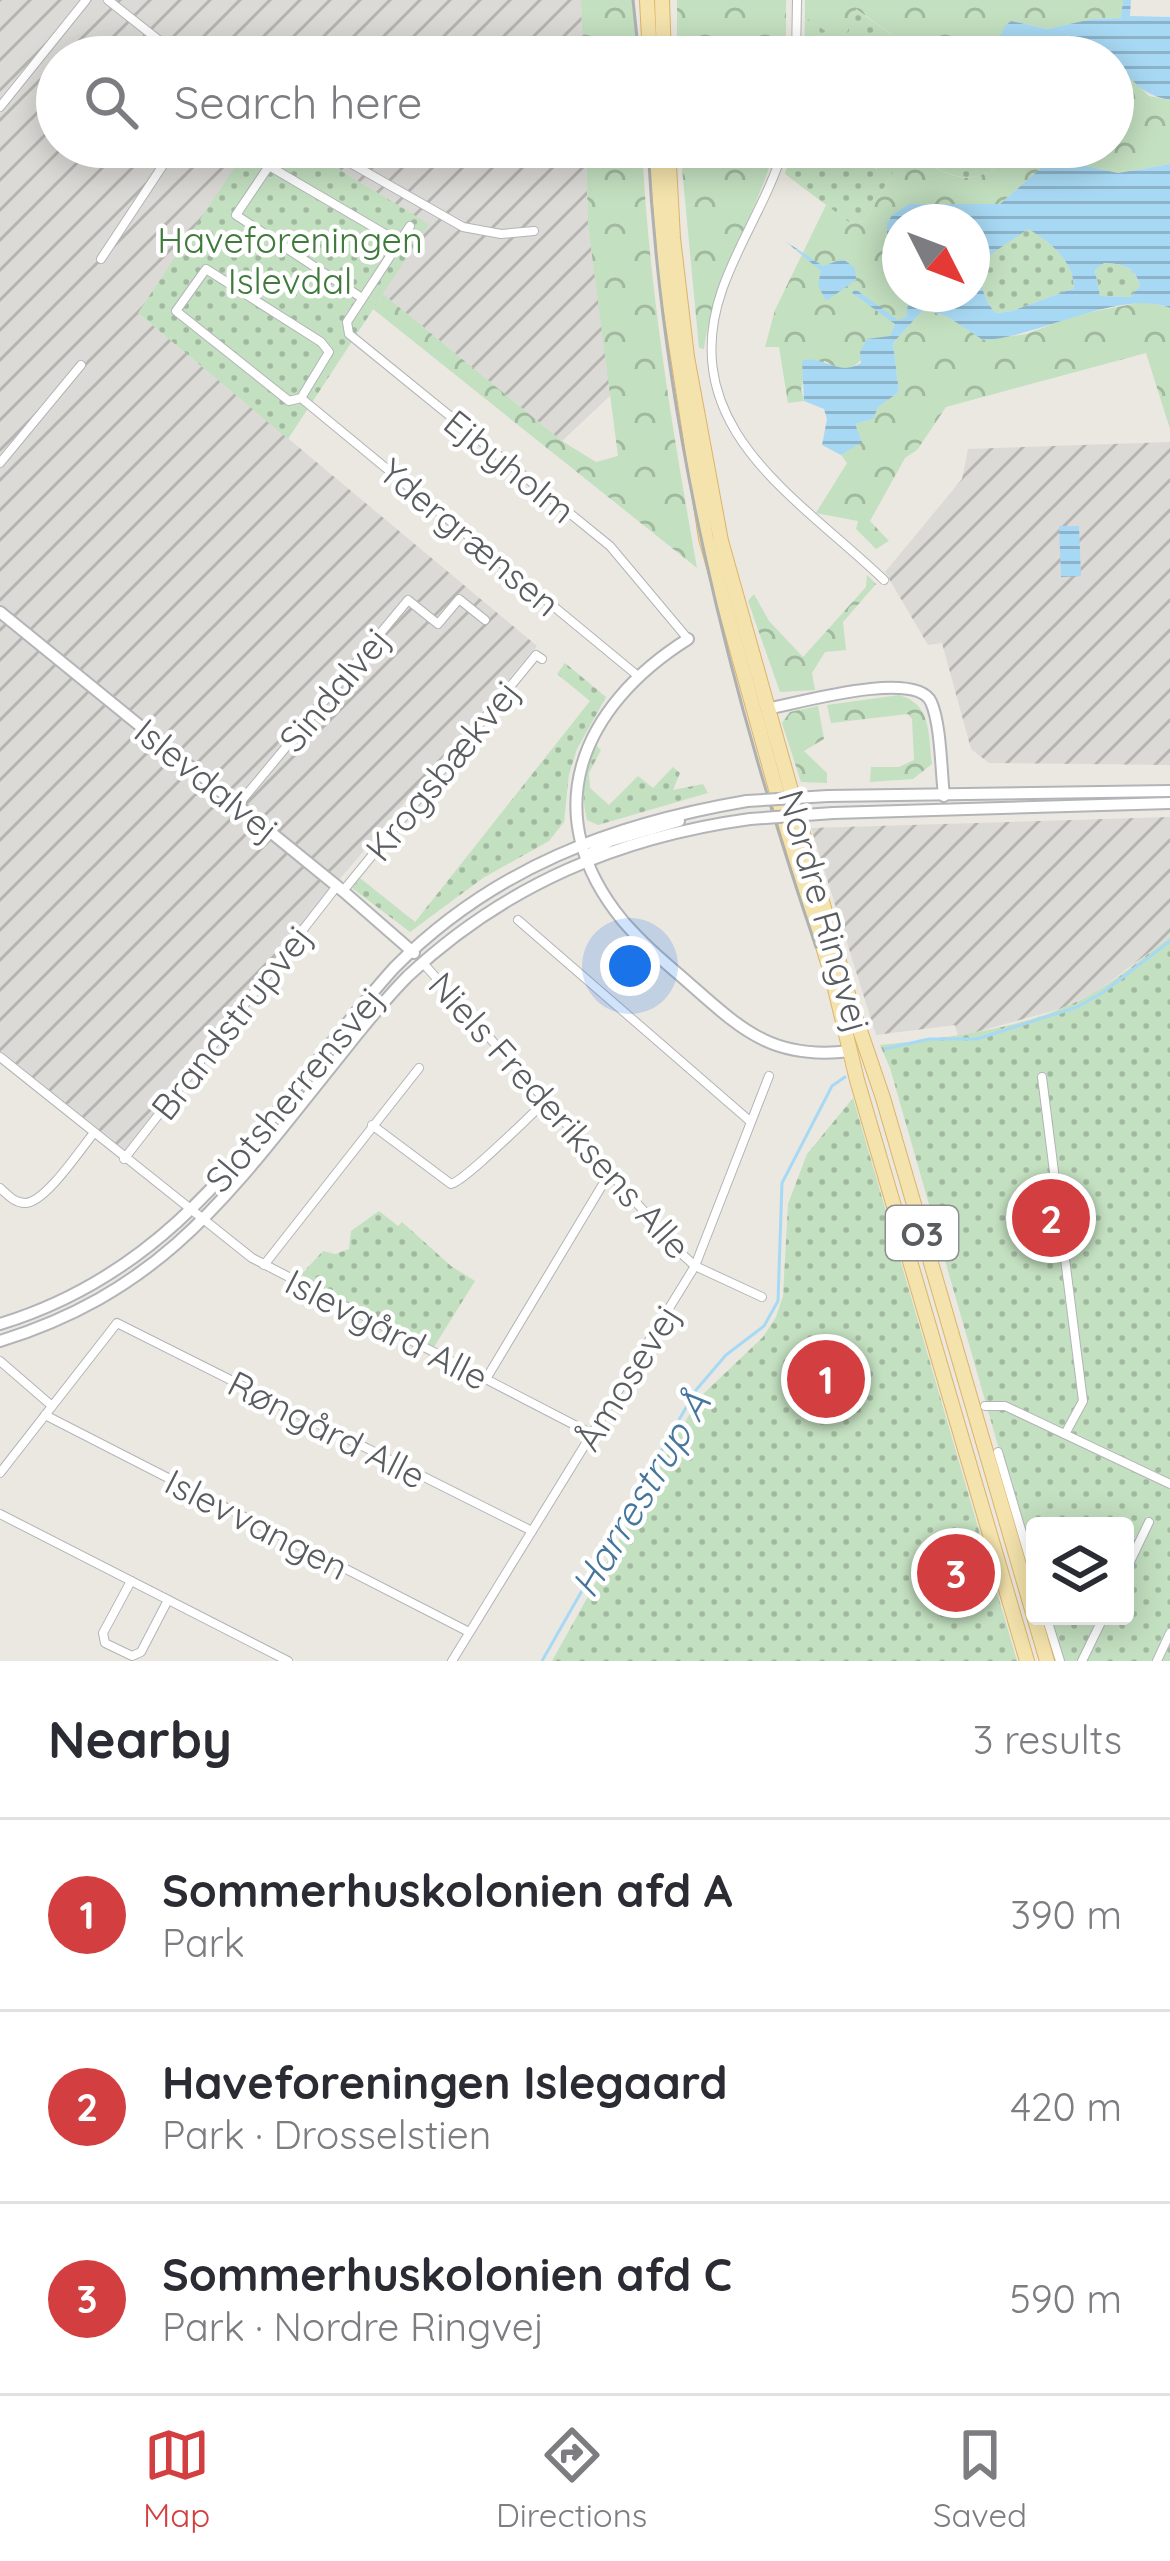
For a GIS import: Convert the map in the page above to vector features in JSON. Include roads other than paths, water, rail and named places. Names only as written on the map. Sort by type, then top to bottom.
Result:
[{"type":"main road","points":[[647,0],[649,36]]},
{"type":"main road","points":[[662,0],[663,36]]},
{"type":"main road","name":"Nordre Ringvej","points":[[657,168],[667,286],[706,538],[1027,1661]]},
{"type":"main road","name":"Nordre Ringvej","points":[[670,168],[678,284],[698,429],[721,542],[850,1001],[883,1098],[1047,1661]]},
{"type":"street","points":[[57,36],[86,0]]},
{"type":"street","points":[[108,0],[153,36]]},
{"type":"street","points":[[796,36],[797,0]]},
{"type":"street","points":[[0,107],[36,62]]},
{"type":"street","points":[[101,259],[161,168]]},
{"type":"street","points":[[268,168],[236,215],[362,298],[410,226]]},
{"type":"street","points":[[272,168],[399,242]]},
{"type":"street","points":[[359,168],[463,227],[502,234],[534,231]]},
{"type":"street","points":[[776,168],[713,320],[712,370],[728,417],[751,457],[779,488],[884,580]]},
{"type":"street","name":"Ydergrænsen","points":[[206,269],[321,342],[329,352],[301,398],[289,401],[176,311],[206,269]]},
{"type":"street","name":"Ejbyholm","points":[[362,298],[347,322],[349,334],[610,546],[688,639]]},
{"type":"street","points":[[0,463],[81,364]]},
{"type":"street","name":"Ydergrænsen","points":[[301,398],[638,676]]},
{"type":"street","name":"Sindalvej","points":[[238,805],[408,600],[438,624],[459,599],[485,620]]},
{"type":"street","name":"Islevdalvej","points":[[0,612],[340,888],[423,963]]},
{"type":"street","points":[[688,639],[638,676],[606,713],[580,767],[573,811],[581,843],[610,903],[631,929],[747,1033],[799,1052],[850,1051]]},
{"type":"street","name":"Krogsbækvej","points":[[340,888],[536,655],[542,659]]},
{"type":"street","points":[[767,709],[898,686],[922,691],[932,703],[945,810]]},
{"type":"street","name":"Slotsherrensvej","points":[[0,1324],[92,1286],[144,1252],[192,1211],[357,1009],[412,950],[506,881],[581,843],[620,829],[747,801],[1170,791]]},
{"type":"street","name":"Slotsherrensvej","points":[[494,908],[587,858],[672,831],[750,818],[1170,803]]},
{"type":"street","name":"Slotsherrensvej","points":[[587,858],[599,845],[728,804]]},
{"type":"street","name":"Slotsherrensvej","points":[[0,1341],[53,1323],[112,1294],[158,1262],[204,1220],[369,1020],[423,963],[509,892],[571,859],[581,843]]},
{"type":"street","name":"Brandstrupvej","points":[[124,1159],[340,888]]},
{"type":"street","points":[[518,920],[751,1122]]},
{"type":"street","name":"Niels Frederiksens Alle","points":[[423,963],[695,1266],[762,1297]]},
{"type":"street","name":"Islevgård Alle","points":[[0,1057],[264,1265],[592,1434]]},
{"type":"street","points":[[264,1265],[419,1068]]},
{"type":"street","name":"Åmosevej","points":[[452,1661],[695,1266],[769,1076]]},
{"type":"street","points":[[1042,1076],[1083,1401],[1065,1434]]},
{"type":"street","points":[[372,1125],[456,1184],[546,1102]]},
{"type":"street","points":[[0,1187],[15,1201],[41,1198],[93,1134]]},
{"type":"street","points":[[486,1379],[609,1174]]},
{"type":"street","name":"Røngård Alle","points":[[52,1406],[117,1323],[532,1531]]},
{"type":"street","points":[[0,1361],[52,1406],[0,1473]]},
{"type":"street","points":[[985,1406],[1005,1406],[1170,1484]]},
{"type":"street","name":"Islevvangen","points":[[45,1415],[470,1632]]},
{"type":"street","points":[[998,1452],[1026,1547]]},
{"type":"street","points":[[0,1514],[288,1661]]},
{"type":"street","points":[[1134,1553],[1149,1522]]},
{"type":"street","points":[[130,1581],[103,1633],[105,1643],[132,1656],[141,1652],[168,1600]]},
{"type":"street","points":[[1049,1625],[1060,1661]]},
{"type":"street","points":[[1082,1661],[1100,1625]]},
{"type":"street","points":[[1156,1661],[1170,1633]]},
{"type":"water","points":[[1123,0],[1131,0],[1130,16],[1170,17],[1170,100],[1134,82],[1134,36],[1000,36],[1011,21],[1047,29],[1121,18]]},
{"type":"water","points":[[1170,164],[1170,308],[1127,304],[983,340],[933,312],[990,312],[990,305],[996,313],[1012,311],[1074,288],[1059,253],[1028,229],[990,255],[990,204],[1000,204],[1041,168],[1118,173]],"holes":[[[1104,263],[1131,270],[1140,286],[1130,297],[1100,296],[1095,270]]]},
{"type":"water","points":[[785,241],[823,266],[843,259],[855,268],[856,280],[826,301],[818,285],[821,271]]},
{"type":"water","points":[[855,289],[882,312],[898,320],[907,312],[921,312],[893,343],[899,392],[878,407],[873,419],[855,424],[862,442],[841,455],[822,445],[827,419],[824,409],[804,401],[802,360],[853,367],[861,363],[860,352],[867,339],[890,336],[895,324],[852,293]]},
{"type":"water","points":[[1059,526],[1079,526],[1081,576],[1061,577]]},
{"type":"waterway","name":"Harrestrup Å","points":[[885,1049],[929,1039],[977,1039],[1077,1007],[1170,941]]},
{"type":"waterway","name":"Harrestrup Å","points":[[542,1661],[696,1390],[726,1355],[764,1326],[778,1301],[782,1183],[832,1086],[845,1077]]},
{"type":"tram line","points":[[633,0],[637,36]]},
{"type":"tram line","points":[[650,168],[668,351],[704,553],[755,751],[816,947]]},
{"type":"place","name":"Haveforeningen Islegaard","points":[[1051,1218]]},
{"type":"place","name":"Sommerhuskolonien afd A","points":[[826,1379]]},
{"type":"place","name":"Sommerhuskolonien afd C","points":[[956,1573]]},
{"type":"park label","name":"Haveforeningen Islevdal","points":[[290,260]]}]
